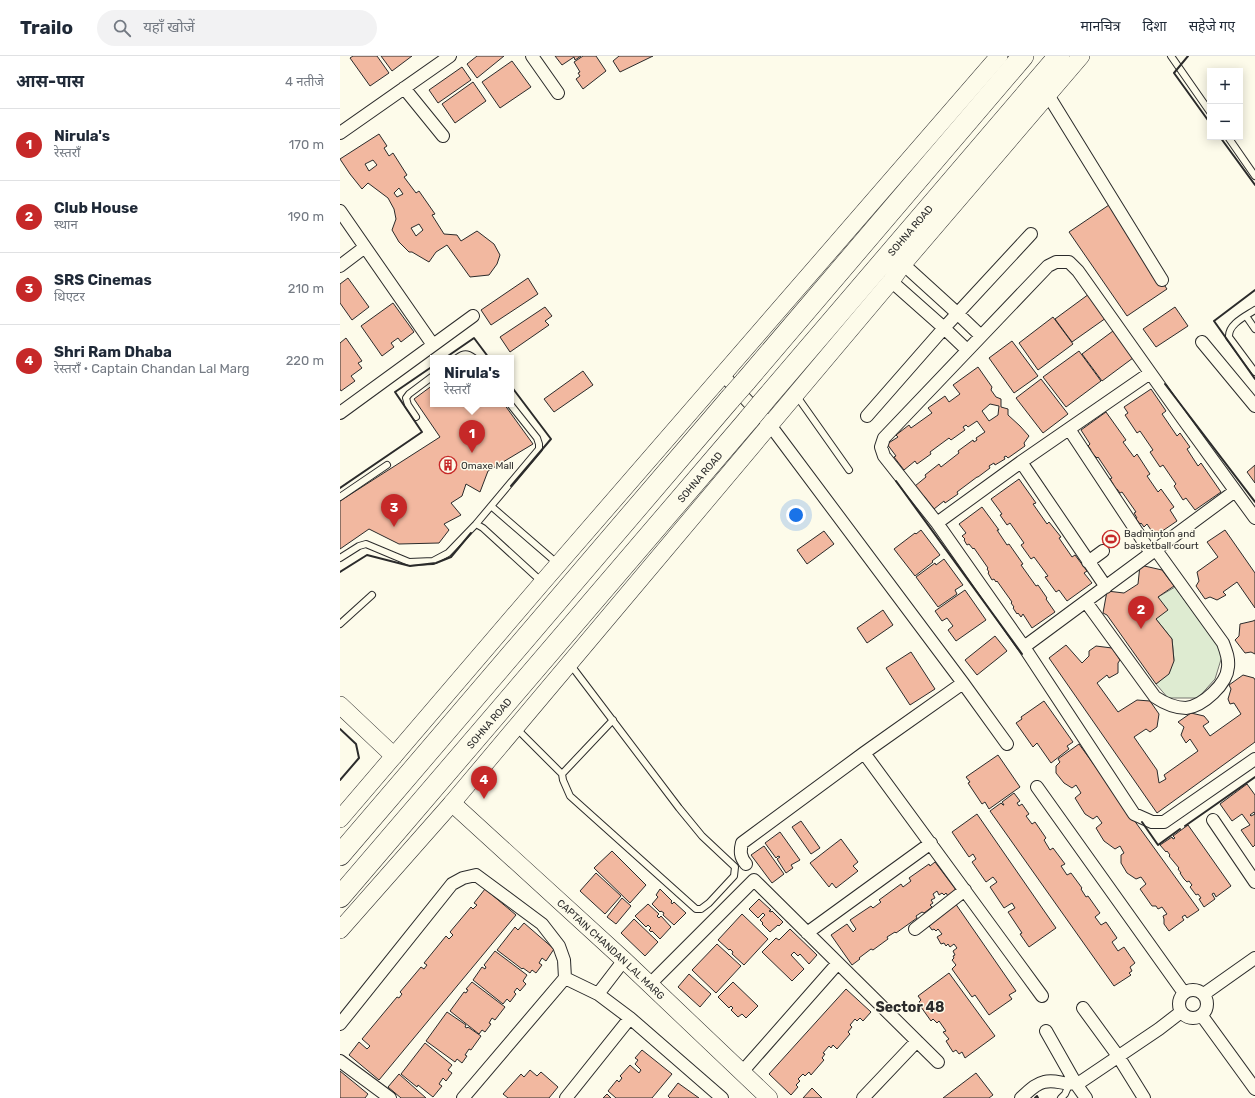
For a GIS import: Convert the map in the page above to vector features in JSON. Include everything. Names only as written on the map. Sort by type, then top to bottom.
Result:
[{"type":"highway","points":[[340,855],[1023,56]]},
{"type":"highway","name":"SOHNA ROAD","points":[[340,897],[1059,56]]},
{"type":"main road","points":[[340,819],[558,564],[999,56]]},
{"type":"main road","points":[[340,930],[452,803],[891,281],[903,264],[1081,56]]},
{"type":"main road","points":[[340,705],[394,756]]},
{"type":"main road","name":"CAPTAIN CHANDAN LAL MARG","points":[[452,803],[624,960],[769,1098]]},
{"type":"street","points":[[340,133],[450,56]]},
{"type":"street","points":[[532,56],[558,93]]},
{"type":"street","points":[[404,88],[442,136]]},
{"type":"street","points":[[1048,95],[1162,280]]},
{"type":"street","points":[[340,211],[433,345]]},
{"type":"street","points":[[867,416],[944,328],[1031,234]]},
{"type":"street","points":[[340,266],[365,247]]},
{"type":"street","points":[[1255,518],[1078,271],[1069,262],[1056,262],[1048,266],[884,438],[881,447],[884,456],[937,523],[1024,647],[1134,814],[1152,822],[1164,822],[1255,759]]},
{"type":"street","points":[[903,264],[981,336]]},
{"type":"street","points":[[891,281],[967,350]]},
{"type":"street","points":[[340,413],[473,316]]},
{"type":"street","points":[[1202,342],[1255,406]]},
{"type":"street","points":[[937,523],[1150,373]]},
{"type":"street","points":[[723,375],[770,425],[1007,744]]},
{"type":"street","points":[[1069,429],[1153,551],[1223,643],[1228,658],[1228,669],[1223,682],[1211,695],[1199,704],[1187,708],[1174,707],[1164,703],[1155,697],[1086,602]]},
{"type":"street","points":[[1022,462],[1106,587]]},
{"type":"street","points":[[1024,647],[1235,491]]},
{"type":"street","points":[[1088,562],[1103,551]]},
{"type":"street","points":[[746,864],[742,859],[740,850],[742,843],[864,753],[963,683]]},
{"type":"street","points":[[864,753],[1042,996]]},
{"type":"street","points":[[1037,787],[1184,993]]},
{"type":"street","points":[[1213,820],[1255,882]]},
{"type":"street","points":[[807,933],[931,843]]},
{"type":"street","points":[[340,1024],[452,884],[463,878],[476,875],[542,924],[559,946],[564,960],[565,978],[463,1098]]},
{"type":"street","points":[[649,985],[754,880],[938,1062]]},
{"type":"street","points":[[915,929],[965,890]]},
{"type":"street","points":[[1204,994],[1255,958]]},
{"type":"street","points":[[598,994],[624,960]]},
{"type":"street","points":[[742,1072],[838,963]]},
{"type":"street","points":[[565,978],[598,994],[630,1018],[722,1098]]},
{"type":"street","points":[[1191,990],[1198,990],[1204,994],[1208,1002],[1207,1009],[1202,1016],[1195,1019],[1187,1017],[1181,1012],[1179,1005],[1180,998],[1184,993],[1191,990]]},
{"type":"street","points":[[1083,1008],[1118,1056],[1144,1098]]},
{"type":"street","points":[[1021,1098],[1043,1082],[1049,1081],[1072,1084],[1082,1081],[1181,1012]]},
{"type":"street","points":[[1202,1016],[1255,1089]]},
{"type":"street","points":[[566,1098],[630,1018]]},
{"type":"street","points":[[1046,1031],[1072,1084],[1086,1098]]},
{"type":"street","points":[[863,1098],[917,1041]]},
{"type":"street","points":[[340,1061],[390,1098]]},
{"type":"lane","points":[[1171,56],[1207,108]]},
{"type":"lane","points":[[1230,140],[1255,176]]},
{"type":"lane","points":[[1255,310],[1232,326],[1228,332],[1229,337],[1255,372]]},
{"type":"lane","points":[[1246,316],[1255,329]]},
{"type":"lane","points":[[416,416],[408,405],[406,398],[430,378]]},
{"type":"lane","points":[[796,394],[849,470]]},
{"type":"lane","points":[[340,558],[359,546],[366,544],[409,562],[433,561],[448,554],[476,524],[539,449],[537,438],[512,407]]},
{"type":"lane","points":[[340,498],[386,465]]},
{"type":"lane","points":[[491,506],[558,564]]},
{"type":"lane","points":[[476,524],[483,528],[542,583]]},
{"type":"lane","points":[[340,624],[372,595]]},
{"type":"lane","points":[[515,727],[562,774],[570,796],[696,909],[701,909],[709,903],[734,876],[735,867],[702,836],[679,808],[569,663]]},
{"type":"lane","points":[[562,774],[613,720]]},
{"type":"lane","points":[[1061,1098],[1072,1084]]},
{"type":"green space","points":[[1175,587],[1223,653],[1215,679],[1198,698],[1168,698],[1156,684],[1168,674],[1174,660],[1172,639],[1156,619],[1158,597]]},
{"type":"building","points":[[353,56],[377,56],[389,73],[370,86],[350,58]]},
{"type":"building","points":[[381,56],[412,56],[392,71]]},
{"type":"building","points":[[477,56],[504,56],[477,78],[467,64]]},
{"type":"building","points":[[555,56],[581,56],[575,60],[574,57],[562,65]]},
{"type":"building","points":[[583,56],[596,56],[606,71],[583,89],[576,79],[580,76],[578,73],[580,72],[574,62]]},
{"type":"building","points":[[619,56],[653,56],[620,72],[613,61]]},
{"type":"building","points":[[512,61],[531,87],[500,108],[482,82]]},
{"type":"building","points":[[462,67],[471,80],[438,103],[429,90]]},
{"type":"building","points":[[473,82],[486,101],[455,123],[442,104]]},
{"type":"building","points":[[379,134],[387,146],[384,148],[389,156],[393,153],[407,175],[404,177],[416,193],[419,191],[435,214],[432,215],[444,234],[457,235],[461,241],[477,231],[494,244],[500,255],[497,264],[489,275],[470,277],[447,245],[436,252],[429,262],[412,252],[409,252],[399,242],[392,230],[396,219],[394,209],[388,198],[368,183],[362,189],[340,159]],"holes":[[[373,160],[377,165],[369,171],[365,164]],[[399,188],[403,194],[397,197],[394,193]],[[419,224],[423,230],[416,236],[411,228]]]},
{"type":"building","points":[[1109,205],[1167,289],[1127,316],[1069,232]]},
{"type":"building","points":[[348,278],[369,307],[352,320],[340,303],[340,284]]},
{"type":"building","points":[[528,278],[538,294],[491,325],[481,310]]},
{"type":"building","points":[[1089,294],[1106,318],[1072,342],[1055,319]]},
{"type":"building","points":[[393,303],[414,332],[401,342],[398,338],[391,343],[394,347],[382,356],[361,326]]},
{"type":"building","points":[[545,307],[552,316],[545,321],[549,325],[510,352],[500,337]]},
{"type":"building","points":[[1175,307],[1188,326],[1156,347],[1143,329]]},
{"type":"building","points":[[1053,317],[1073,344],[1038,370],[1019,343]]},
{"type":"building","points":[[1113,331],[1133,358],[1102,381],[1082,354]]},
{"type":"building","points":[[346,338],[362,361],[358,363],[362,368],[351,376],[355,381],[341,391],[340,343]]},
{"type":"building","points":[[1012,341],[1038,376],[1014,393],[989,358]]},
{"type":"building","points":[[1079,351],[1101,381],[1066,407],[1043,377]]},
{"type":"building","points":[[978,367],[992,387],[991,390],[996,397],[1001,399],[1001,407],[1008,409],[1008,415],[1029,436],[1024,443],[1025,446],[1008,458],[1006,456],[1004,457],[1005,459],[995,465],[994,463],[989,466],[990,468],[957,492],[958,494],[945,503],[944,501],[934,509],[915,486],[926,477],[925,475],[939,464],[941,467],[959,453],[958,451],[973,440],[974,442],[977,440],[976,438],[985,432],[977,421],[968,427],[966,425],[963,427],[965,430],[951,440],[949,438],[917,464],[915,461],[904,470],[894,457],[896,456],[887,444],[898,437],[896,435],[909,425],[911,428],[932,413],[928,408],[945,396],[949,402],[960,394],[953,385]],"holes":[[[990,404],[999,406],[998,415],[989,421],[982,411]]]},
{"type":"building","points":[[583,371],[593,385],[554,412],[544,399]]},
{"type":"building","points":[[1041,379],[1068,414],[1043,433],[1016,398]]},
{"type":"building","name":"Omaxe Mall","points":[[430,387],[430,407],[506,407],[533,444],[488,471],[480,492],[466,484],[462,496],[451,503],[461,515],[444,524],[449,530],[439,543],[399,544],[369,529],[340,549],[340,501],[440,437],[414,399]]},
{"type":"building","points":[[1151,389],[1166,411],[1162,414],[1177,436],[1180,433],[1190,447],[1187,449],[1198,466],[1201,463],[1221,492],[1195,510],[1186,498],[1183,500],[1174,486],[1176,484],[1163,465],[1160,467],[1150,452],[1153,450],[1140,431],[1137,433],[1125,415],[1128,413],[1124,407]]},
{"type":"building","points":[[1106,412],[1126,440],[1123,442],[1134,457],[1137,454],[1150,474],[1147,476],[1158,492],[1161,489],[1174,507],[1170,510],[1177,521],[1155,536],[1147,524],[1144,527],[1136,519],[1137,518],[1134,513],[1136,512],[1122,492],[1120,493],[1117,489],[1115,490],[1111,485],[1113,484],[1110,479],[1112,478],[1098,457],[1093,456],[1088,446],[1090,444],[1081,430]]},
{"type":"building","points":[[1255,465],[1255,483],[1247,472]]},
{"type":"building","points":[[1019,479],[1036,503],[1033,504],[1047,524],[1049,522],[1061,537],[1059,538],[1072,557],[1075,555],[1087,571],[1084,573],[1092,583],[1067,601],[1059,590],[1056,592],[1045,577],[1048,576],[1034,557],[1031,559],[1021,545],[1024,543],[1010,523],[1007,525],[1000,515],[1002,514],[991,499]]},
{"type":"building","points":[[982,507],[999,530],[997,530],[1007,545],[1009,544],[1023,564],[1021,565],[1036,586],[1038,585],[1055,612],[1032,628],[1023,614],[1021,617],[1018,613],[1017,614],[1013,608],[1012,602],[997,581],[996,582],[994,579],[992,580],[988,573],[988,568],[974,548],[973,549],[969,544],[967,545],[962,536],[966,533],[959,524]]},
{"type":"building","points":[[921,530],[940,555],[915,576],[894,549]]},
{"type":"building","points":[[1225,530],[1255,573],[1255,608],[1237,582],[1223,592],[1226,595],[1217,600],[1210,597],[1205,599],[1196,586],[1199,581],[1197,572],[1218,557],[1207,542]]},
{"type":"building","points":[[824,531],[834,544],[807,564],[797,550]]},
{"type":"building","points":[[944,559],[963,585],[955,590],[957,594],[938,607],[916,577],[935,563],[936,565]]},
{"type":"building","points":[[1140,565],[1162,570],[1174,586],[1158,597],[1168,610],[1156,619],[1172,639],[1174,661],[1169,674],[1156,684],[1107,615],[1103,613],[1107,591],[1124,593],[1138,584]]},
{"type":"building","points":[[965,590],[986,620],[956,641],[948,630],[953,626],[947,618],[942,621],[935,611]]},
{"type":"building","points":[[883,610],[893,625],[867,643],[857,628]]},
{"type":"building","points":[[1255,620],[1255,654],[1251,652],[1245,653],[1235,640],[1239,636],[1240,624]]},
{"type":"building","points":[[995,636],[1007,651],[977,675],[965,660]]},
{"type":"building","points":[[1066,645],[1082,663],[1089,656],[1089,651],[1096,646],[1112,648],[1120,660],[1118,663],[1118,673],[1109,678],[1107,675],[1097,683],[1118,712],[1137,700],[1150,701],[1159,714],[1157,727],[1150,732],[1146,729],[1134,737],[1157,770],[1159,783],[1166,779],[1164,775],[1198,751],[1190,739],[1186,743],[1181,735],[1184,727],[1178,722],[1191,713],[1204,716],[1209,722],[1203,726],[1210,736],[1241,714],[1234,703],[1230,704],[1228,699],[1231,689],[1229,685],[1243,675],[1254,678],[1255,680],[1255,742],[1157,813],[1049,658]]},
{"type":"building","points":[[911,652],[935,689],[910,705],[886,668]]},
{"type":"building","points":[[1044,701],[1073,742],[1067,746],[1069,749],[1051,763],[1037,743],[1033,747],[1016,723],[1022,719],[1021,717]]},
{"type":"building","points":[[1079,744],[1199,910],[1187,918],[1185,915],[1182,917],[1184,920],[1169,931],[1164,924],[1163,916],[1167,914],[1162,907],[1158,909],[1156,906],[1152,906],[1140,889],[1146,884],[1141,877],[1136,879],[1127,873],[1121,863],[1121,855],[1124,853],[1120,846],[1115,849],[1104,841],[1096,828],[1102,823],[1097,816],[1093,819],[1085,814],[1075,798],[1081,793],[1076,785],[1072,788],[1064,783],[1056,773],[1056,766],[1060,762],[1058,759]]},
{"type":"building","points":[[998,755],[1020,787],[989,809],[985,802],[982,804],[968,783],[970,782],[966,777]]},
{"type":"building","points":[[1247,784],[1255,795],[1255,814],[1255,845],[1253,847],[1241,830],[1250,825],[1242,814],[1232,821],[1220,804]]},
{"type":"building","points":[[1014,793],[1020,801],[1017,803],[1019,806],[1022,804],[1029,814],[1026,816],[1032,824],[1035,822],[1046,838],[1044,840],[1050,850],[1053,848],[1065,864],[1061,866],[1067,875],[1071,873],[1082,888],[1081,889],[1086,897],[1088,896],[1100,913],[1095,917],[1101,925],[1106,922],[1117,938],[1112,942],[1118,951],[1124,947],[1135,963],[1130,967],[1132,971],[1129,973],[1131,975],[1114,986],[990,811],[1001,803],[1004,805],[1002,802]]},
{"type":"building","points":[[977,814],[1056,928],[1029,947],[1020,934],[1022,933],[1008,912],[1015,908],[1012,903],[1004,908],[990,887],[997,882],[993,877],[986,882],[972,862],[976,859],[973,854],[969,857],[952,832]]},
{"type":"building","points":[[801,821],[820,848],[811,854],[792,827]]},
{"type":"building","points":[[1188,825],[1231,886],[1216,897],[1214,893],[1212,894],[1215,899],[1204,907],[1199,899],[1201,898],[1198,894],[1196,895],[1190,887],[1192,885],[1189,881],[1187,882],[1184,879],[1178,869],[1179,868],[1169,856],[1170,855],[1160,845],[1172,837],[1173,839],[1175,838],[1173,836]]},
{"type":"building","points":[[780,832],[800,860],[791,865],[793,868],[786,873],[777,859],[780,857],[778,856],[776,858],[765,843]]},
{"type":"building","points":[[841,839],[858,862],[853,866],[858,871],[836,888],[832,883],[829,887],[810,863]]},
{"type":"building","points":[[764,846],[784,874],[772,883],[751,855]]},
{"type":"building","points":[[612,851],[646,885],[630,903],[594,868]]},
{"type":"building","points":[[935,862],[956,890],[948,896],[946,893],[944,895],[942,893],[939,895],[937,891],[933,894],[935,898],[931,900],[933,903],[930,905],[932,907],[924,913],[922,912],[916,916],[917,918],[896,933],[895,932],[887,937],[888,939],[873,950],[871,949],[852,965],[831,935],[847,924],[853,932],[856,929],[850,920],[871,906],[873,908],[881,902],[879,900],[901,884],[903,887],[911,881],[909,878],[929,864],[930,866]]},
{"type":"building","points":[[596,873],[621,896],[605,914],[580,891]]},
{"type":"building","points":[[485,889],[516,915],[379,1080],[349,1055],[359,1042],[367,1049],[370,1046],[362,1039],[397,997],[399,998],[402,994],[400,992],[421,967],[424,969],[427,965],[424,963],[446,936],[449,939],[453,935],[450,932],[471,907],[473,909],[477,905],[474,903]]},
{"type":"building","points":[[660,889],[672,901],[672,904],[674,902],[686,913],[674,925],[663,915],[664,913],[661,911],[660,912],[652,904],[658,897],[656,895]]},
{"type":"building","points":[[622,898],[631,906],[616,924],[607,917]]},
{"type":"building","points":[[759,899],[771,910],[769,911],[772,911],[783,922],[770,932],[760,920],[765,915],[763,913],[758,918],[749,909]]},
{"type":"building","points":[[955,903],[1016,991],[1009,995],[1012,999],[989,1015],[975,995],[972,997],[952,969],[956,965],[952,960],[954,958],[953,956],[955,955],[953,951],[957,948],[954,944],[950,947],[948,944],[946,946],[944,943],[941,944],[937,937],[942,934],[938,929],[936,931],[934,929],[932,930],[927,923]]},
{"type":"building","points":[[648,904],[659,914],[657,916],[659,918],[661,916],[671,927],[660,939],[649,930],[651,928],[648,925],[646,927],[635,916]]},
{"type":"building","points":[[742,914],[768,939],[744,965],[732,954],[733,952],[730,949],[729,950],[718,940]]},
{"type":"building","points":[[634,919],[658,942],[645,956],[621,933]]},
{"type":"building","points":[[524,923],[554,949],[546,961],[542,958],[539,963],[542,965],[536,973],[532,970],[530,973],[523,968],[522,969],[497,950],[515,927],[518,930]]},
{"type":"building","points":[[790,929],[817,955],[809,964],[800,954],[798,956],[794,952],[791,955],[804,969],[792,981],[762,952],[776,938],[779,940]]},
{"type":"building","points":[[717,944],[741,966],[716,993],[692,970]]},
{"type":"building","points":[[495,951],[527,975],[523,981],[526,984],[520,991],[517,988],[514,992],[516,994],[510,1002],[507,999],[503,1004],[473,980],[482,967],[485,969],[486,967],[484,965]]},
{"type":"building","points":[[949,973],[995,1036],[965,1058],[962,1052],[959,1054],[956,1050],[953,1052],[946,1041],[949,1039],[943,1032],[946,1031],[939,1021],[937,1023],[933,1019],[931,1021],[919,1002],[921,1000],[918,996]]},
{"type":"building","points":[[689,974],[711,994],[700,1007],[678,987]]},
{"type":"building","points":[[472,982],[505,1007],[495,1020],[492,1018],[489,1023],[491,1024],[485,1032],[482,1030],[479,1034],[450,1011],[464,992],[466,993],[468,990],[466,989]]},
{"type":"building","points":[[733,982],[758,1006],[746,1018],[742,1014],[738,1017],[731,1010],[733,1008],[731,1006],[729,1008],[718,997]]},
{"type":"building","points":[[846,989],[871,1012],[863,1021],[860,1018],[857,1021],[855,1019],[850,1025],[852,1027],[848,1032],[850,1034],[837,1049],[833,1045],[831,1048],[829,1046],[823,1053],[825,1054],[822,1058],[824,1060],[811,1075],[809,1072],[805,1076],[803,1074],[798,1079],[800,1081],[796,1085],[798,1087],[791,1095],[769,1074]]},
{"type":"building","points":[[447,1012],[466,1025],[465,1027],[468,1027],[481,1036],[471,1050],[469,1049],[465,1055],[467,1056],[462,1063],[457,1059],[455,1062],[426,1041]]},
{"type":"building","points":[[425,1043],[452,1065],[448,1070],[452,1073],[446,1081],[443,1078],[439,1084],[442,1086],[433,1097],[418,1085],[417,1087],[401,1074]]},
{"type":"building","points":[[642,1050],[672,1074],[652,1098],[616,1098],[608,1091],[617,1080],[619,1082],[622,1078],[620,1076],[630,1065],[639,1073],[641,1070],[635,1064],[638,1060],[635,1058]]},
{"type":"building","points":[[530,1070],[537,1076],[541,1072],[558,1087],[549,1098],[508,1098],[503,1094],[521,1074],[524,1077]]},
{"type":"building","points":[[340,1071],[368,1094],[365,1098],[340,1098]]},
{"type":"building","points":[[976,1073],[993,1095],[989,1098],[943,1098]]},
{"type":"building","points":[[399,1074],[426,1098],[401,1098],[388,1087]]},
{"type":"building","points":[[678,1083],[699,1098],[670,1098],[668,1096]]},
{"type":"building","points":[[812,1088],[822,1098],[803,1098]]},
{"type":"building","points":[[607,1094],[611,1098],[603,1098]]},
{"type":"wall","points":[[1188,56],[1174,73],[1207,119]]},
{"type":"wall","points":[[1222,140],[1255,185]]},
{"type":"wall","points":[[1255,290],[1214,321],[1255,379]]},
{"type":"wall","points":[[449,355],[474,338],[487,355]]},
{"type":"wall","points":[[340,488],[422,432],[395,392],[430,368]]},
{"type":"wall","points":[[1165,384],[1255,502]]},
{"type":"wall","points":[[511,486],[551,439],[514,390]]},
{"type":"wall","points":[[896,481],[1022,654]]},
{"type":"wall","points":[[340,572],[367,555],[410,566],[436,563],[451,557],[471,533]]},
{"type":"wall","points":[[340,729],[356,744],[359,758],[340,780]]},
{"type":"wall","points":[[1185,826],[1255,777]]},
{"type":"wall","points":[[1142,822],[1158,845],[1180,829]]},
{"type":"wall","points":[[1035,1098],[1037,1096],[1038,1098]]},
{"type":"place","name":"Nirula's","points":[[472,453]]},
{"type":"place","name":"Omaxe Mall","points":[[448,465]]},
{"type":"place","name":"SRS Cinemas","points":[[394,527]]},
{"type":"place","name":"Badminton and basketball court","points":[[1111,539]]},
{"type":"place","name":"Club House","points":[[1141,629]]},
{"type":"place","name":"Shri Ram Dhaba","points":[[484,799]]},
{"type":"district","name":"Sector 48","points":[[910,1007]]}]
